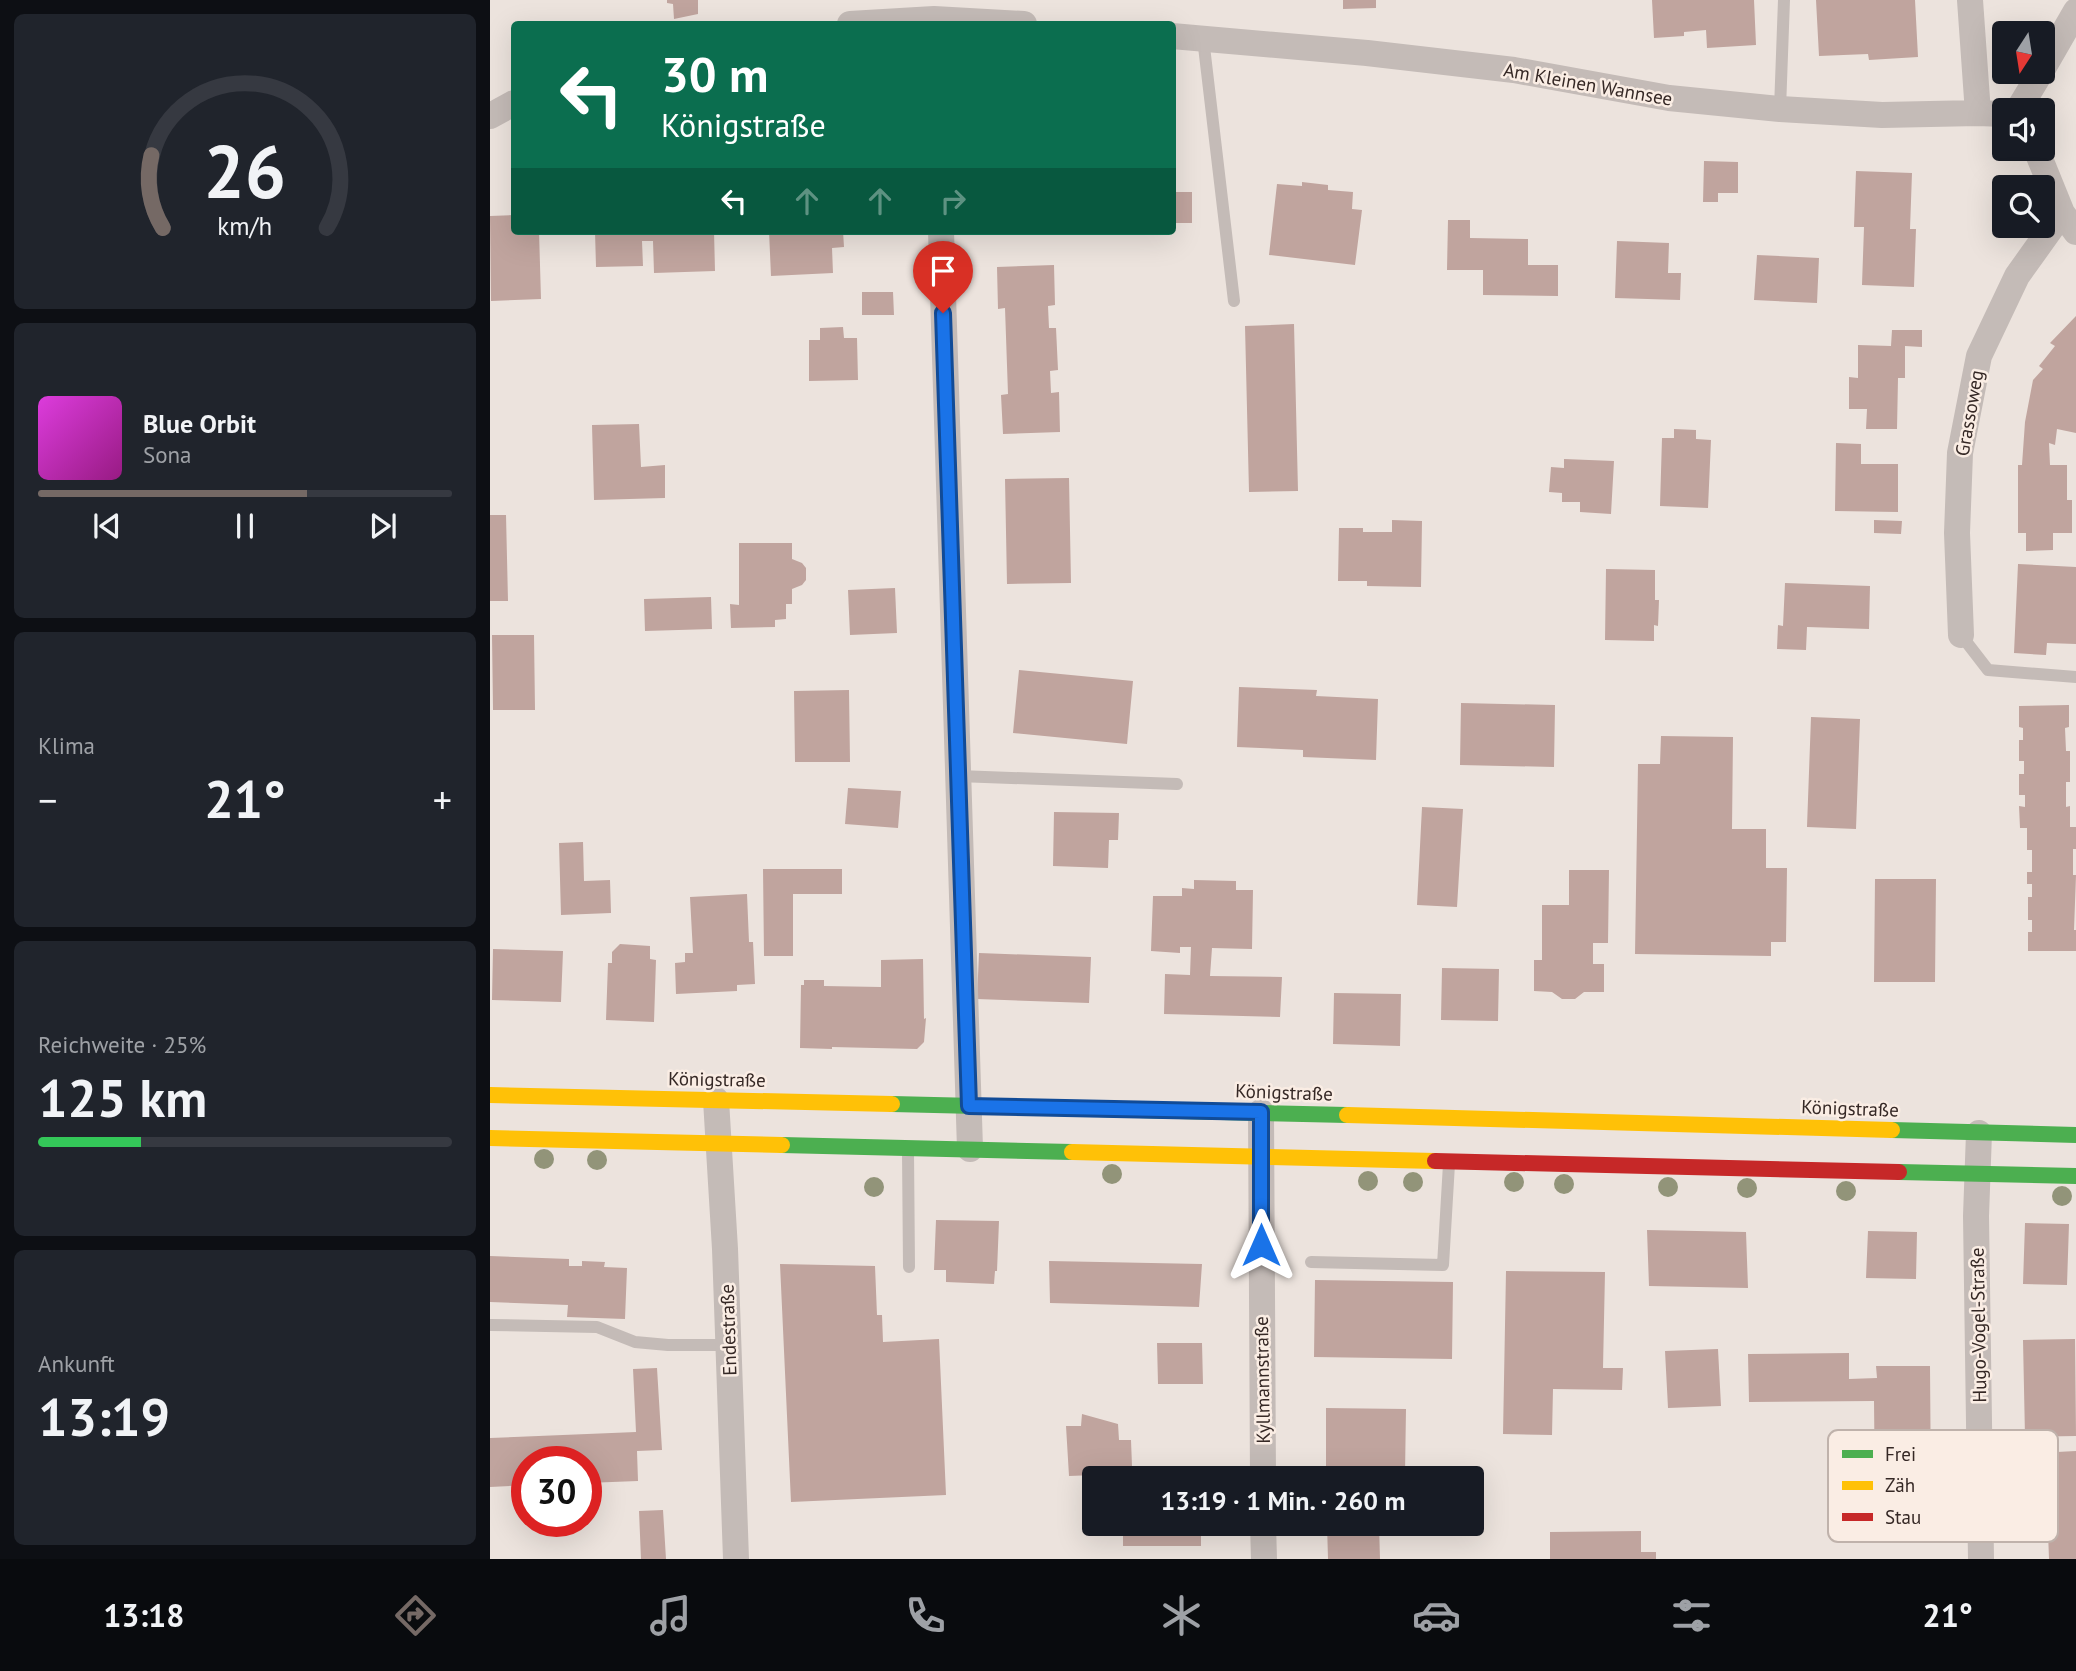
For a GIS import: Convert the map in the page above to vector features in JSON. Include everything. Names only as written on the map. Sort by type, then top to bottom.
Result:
[{"type":"main road","name":"Königstraße","points":[[490,1095],[1261,1112],[2076,1135]]},
{"type":"main road","points":[[490,1138],[2076,1175]]},
{"type":"street","points":[[1970,0],[1991,113]]},
{"type":"street","points":[[2055,48],[2076,11]]},
{"type":"street","name":"Am Kleinen Wannsee","points":[[1176,36],[1367,53],[1514,70],[1669,98],[1780,109],[1882,115],[1991,113]]},
{"type":"street","points":[[490,116],[511,105]]},
{"type":"street","points":[[2041,161],[2069,223]]},
{"type":"street","name":"Grassoweg","points":[[1961,635],[1957,533],[1960,453],[1979,356],[2017,276],[2069,223]]},
{"type":"street","points":[[941,235],[970,1149]]},
{"type":"street","name":"Endestraße","points":[[716,1100],[736,1559]]},
{"type":"street","name":"Kyllmannstraße","points":[[1261,1112],[1263,1466]]},
{"type":"street","name":"Hugo-Vogel-Straße","points":[[1979,1133],[1980,1430]]},
{"type":"street","points":[[1264,1536],[1264,1559]]},
{"type":"lane","points":[[1780,109],[1784,0]]},
{"type":"lane","points":[[1203,38],[1234,301]]},
{"type":"lane","points":[[1961,635],[1988,670],[2076,677]]},
{"type":"lane","points":[[958,776],[1177,784]]},
{"type":"lane","points":[[908,1148],[909,1267]]},
{"type":"lane","points":[[1311,1262],[1443,1265],[1449,1160]]},
{"type":"lane","points":[[490,1325],[597,1327],[616,1336],[644,1343],[728,1345]]},
{"type":"building","points":[[667,0],[698,0],[698,14],[674,19],[673,4],[667,3]]},
{"type":"building","points":[[1343,0],[1376,0],[1376,8],[1343,9]]},
{"type":"building","points":[[1652,0],[1754,0],[1756,45],[1707,48],[1706,30],[1684,32],[1684,36],[1654,38]]},
{"type":"building","points":[[1816,0],[1915,0],[1918,57],[1869,60],[1868,54],[1819,56]]},
{"type":"building","points":[[1704,161],[1738,162],[1738,193],[1718,193],[1718,202],[1703,202]]},
{"type":"building","points":[[1856,171],[1912,173],[1910,229],[1916,229],[1914,287],[1862,285],[1864,227],[1854,227]]},
{"type":"building","points":[[1302,182],[1328,185],[1328,190],[1353,192],[1352,209],[1362,210],[1355,265],[1269,255],[1277,184],[1302,186]]},
{"type":"building","points":[[1176,192],[1192,192],[1192,223],[1176,223]]},
{"type":"building","points":[[511,215],[511,235],[539,235],[541,299],[491,301],[490,216]]},
{"type":"building","points":[[1448,220],[1470,220],[1470,238],[1528,239],[1528,265],[1558,265],[1558,296],[1483,295],[1483,270],[1447,270]]},
{"type":"building","points":[[595,235],[714,235],[715,271],[654,273],[653,241],[642,241],[643,266],[596,267]]},
{"type":"building","points":[[769,235],[843,235],[844,247],[832,248],[833,273],[771,276]]},
{"type":"building","points":[[1617,241],[1669,243],[1668,273],[1681,273],[1680,300],[1615,298]]},
{"type":"building","points":[[1757,255],[1819,258],[1817,303],[1754,300]]},
{"type":"building","points":[[1054,265],[1055,305],[1048,306],[1049,328],[1056,328],[1058,370],[1050,371],[1051,393],[1059,392],[1060,432],[1003,434],[1001,395],[1008,394],[1005,308],[998,309],[997,267]]},
{"type":"building","points":[[862,292],[893,292],[894,315],[862,315]]},
{"type":"building","points":[[2076,316],[2076,433],[2057,429],[2055,445],[2049,443],[2050,465],[2067,465],[2067,500],[2072,500],[2072,533],[2053,533],[2053,550],[2026,551],[2026,533],[2018,533],[2018,465],[2022,465],[2025,422],[2033,380],[2043,369],[2039,366],[2055,346],[2050,343]]},
{"type":"building","points":[[1294,324],[1298,491],[1249,492],[1245,326]]},
{"type":"building","points":[[843,327],[844,338],[857,338],[858,380],[809,381],[809,340],[820,340],[820,328]]},
{"type":"building","points":[[1892,330],[1922,330],[1922,347],[1905,346],[1905,378],[1898,378],[1897,429],[1866,429],[1867,409],[1849,409],[1849,377],[1858,378],[1858,345],[1891,346]]},
{"type":"building","points":[[639,424],[641,467],[665,465],[665,498],[594,500],[592,425]]},
{"type":"building","points":[[1674,429],[1696,430],[1696,439],[1711,440],[1708,508],[1660,506],[1662,438],[1674,438]]},
{"type":"building","points":[[1836,443],[1861,444],[1861,464],[1898,464],[1898,512],[1835,511]]},
{"type":"building","points":[[1564,459],[1614,461],[1611,514],[1580,512],[1580,502],[1562,502],[1562,493],[1549,492],[1551,467],[1564,468]]},
{"type":"building","points":[[1069,478],[1071,583],[1007,584],[1005,479]]},
{"type":"building","points":[[490,515],[506,515],[508,601],[490,601]]},
{"type":"building","points":[[1392,520],[1422,521],[1421,587],[1367,586],[1367,581],[1338,581],[1339,528],[1363,528],[1363,532],[1392,532]]},
{"type":"building","points":[[1874,520],[1902,521],[1901,534],[1874,533]]},
{"type":"building","points":[[739,543],[792,543],[792,559],[806,568],[806,580],[792,589],[792,604],[786,604],[786,619],[775,620],[775,627],[731,628],[730,604],[739,605]]},
{"type":"building","points":[[2018,564],[2076,567],[2076,644],[2047,643],[2046,655],[2014,653]]},
{"type":"building","points":[[1606,569],[1655,570],[1655,600],[1659,600],[1658,626],[1654,625],[1654,641],[1605,640]]},
{"type":"building","points":[[1785,583],[1870,586],[1869,629],[1807,627],[1806,650],[1777,649],[1778,625],[1783,626]]},
{"type":"building","points":[[895,588],[897,633],[850,635],[848,590]]},
{"type":"building","points":[[711,597],[712,629],[645,631],[644,599]]},
{"type":"building","points":[[492,635],[534,635],[535,710],[493,710]]},
{"type":"building","points":[[1019,670],[1133,681],[1127,744],[1013,733]]},
{"type":"building","points":[[1239,687],[1317,690],[1316,696],[1378,699],[1376,760],[1303,757],[1303,750],[1237,747]]},
{"type":"building","points":[[849,690],[850,762],[795,762],[794,691]]},
{"type":"building","points":[[1461,703],[1555,705],[1554,767],[1460,765]]},
{"type":"building","points":[[2069,705],[2069,727],[2065,728],[2066,751],[2070,751],[2070,782],[2066,782],[2066,807],[2070,806],[2070,827],[2076,827],[2073,875],[2076,875],[2076,951],[2028,951],[2028,932],[2032,932],[2032,920],[2028,920],[2028,897],[2032,897],[2032,884],[2027,884],[2027,872],[2032,872],[2032,850],[2027,850],[2027,828],[2020,828],[2019,806],[2025,807],[2025,795],[2019,795],[2019,774],[2024,774],[2024,761],[2019,761],[2019,740],[2023,740],[2023,728],[2019,727],[2019,706]]},
{"type":"building","points":[[1811,717],[1860,719],[1856,829],[1807,827]]},
{"type":"building","points":[[1661,736],[1733,737],[1732,829],[1766,829],[1766,868],[1787,868],[1786,942],[1771,942],[1771,956],[1635,954],[1638,764],[1660,764]]},
{"type":"building","points":[[848,788],[901,791],[898,828],[845,824]]},
{"type":"building","points":[[1422,807],[1463,809],[1457,907],[1417,905]]},
{"type":"building","points":[[1054,812],[1119,813],[1118,840],[1109,840],[1108,868],[1053,866]]},
{"type":"building","points":[[583,842],[584,881],[610,880],[611,913],[561,915],[559,843]]},
{"type":"building","points":[[763,869],[842,869],[842,894],[793,894],[793,956],[764,956]]},
{"type":"building","points":[[1569,870],[1609,870],[1608,943],[1593,943],[1593,964],[1604,964],[1604,992],[1584,992],[1575,999],[1562,999],[1552,992],[1534,991],[1534,960],[1542,960],[1542,905],[1569,905]]},
{"type":"building","points":[[1875,879],[1936,879],[1935,982],[1874,982]]},
{"type":"building","points":[[1194,880],[1236,881],[1236,890],[1253,890],[1252,949],[1212,948],[1210,976],[1282,977],[1280,1017],[1164,1014],[1165,974],[1190,975],[1191,947],[1180,947],[1180,953],[1151,951],[1153,896],[1182,896],[1182,888],[1194,889]]},
{"type":"building","points":[[747,894],[749,942],[753,942],[755,984],[737,985],[737,991],[676,994],[675,963],[685,962],[685,953],[693,953],[690,897]]},
{"type":"building","points":[[620,944],[650,946],[650,959],[656,960],[654,1022],[606,1020],[608,963],[612,963],[612,952]]},
{"type":"building","points":[[493,949],[563,951],[561,1002],[492,1000]]},
{"type":"building","points":[[979,953],[1091,957],[1089,1003],[977,999]]},
{"type":"building","points":[[923,959],[924,1019],[926,1018],[924,1042],[917,1049],[800,1048],[801,985],[804,985],[804,980],[824,980],[824,986],[881,987],[881,960]]},
{"type":"building","points":[[1442,968],[1499,969],[1498,1021],[1441,1020]]},
{"type":"building","points":[[1334,993],[1401,994],[1400,1046],[1333,1044]]},
{"type":"building","points":[[936,1220],[999,1221],[994,1284],[946,1282],[946,1270],[934,1270]]},
{"type":"building","points":[[2025,1223],[2069,1224],[2067,1285],[2023,1284]]},
{"type":"building","points":[[1647,1230],[1746,1232],[1748,1288],[1649,1286]]},
{"type":"building","points":[[1868,1231],[1917,1232],[1916,1279],[1866,1278]]},
{"type":"building","points":[[490,1256],[569,1259],[569,1266],[582,1266],[582,1261],[605,1262],[604,1267],[627,1268],[625,1319],[567,1317],[568,1305],[490,1302]]},
{"type":"building","points":[[1049,1261],[1202,1264],[1199,1307],[1050,1303]]},
{"type":"building","points":[[780,1264],[875,1266],[877,1315],[882,1315],[883,1342],[939,1339],[946,1495],[791,1502]]},
{"type":"building","points":[[1506,1271],[1605,1272],[1603,1368],[1623,1368],[1622,1390],[1553,1389],[1552,1435],[1503,1434]]},
{"type":"building","points":[[1315,1280],[1453,1282],[1452,1359],[1314,1357]]},
{"type":"building","points":[[2075,1339],[2076,1436],[2058,1436],[2058,1430],[2025,1430],[2023,1340]]},
{"type":"building","points":[[1157,1343],[1202,1343],[1203,1384],[1158,1384]]},
{"type":"building","points":[[1718,1349],[1721,1406],[1668,1408],[1665,1351]]},
{"type":"building","points":[[1849,1353],[1849,1379],[1877,1378],[1876,1366],[1930,1366],[1930,1430],[1874,1430],[1874,1401],[1749,1402],[1748,1354]]},
{"type":"building","points":[[657,1368],[662,1450],[637,1451],[638,1481],[602,1482],[602,1446],[511,1446],[511,1486],[490,1487],[490,1438],[636,1432],[633,1369]]},
{"type":"building","points":[[1326,1408],[1406,1409],[1405,1466],[1326,1466]]},
{"type":"building","points":[[1082,1414],[1118,1424],[1119,1440],[1131,1440],[1132,1466],[1082,1466],[1082,1475],[1069,1476],[1066,1426],[1081,1426]]},
{"type":"building","points":[[2076,1451],[2076,1559],[2049,1559],[2048,1542],[2058,1542],[2058,1452]]},
{"type":"building","points":[[663,1510],[666,1559],[641,1559],[639,1511]]},
{"type":"building","points":[[1641,1531],[1641,1552],[1656,1552],[1656,1559],[1550,1559],[1550,1532]]},
{"type":"building","points":[[1123,1536],[1201,1536],[1201,1546],[1123,1546]]},
{"type":"building","points":[[1327,1536],[1379,1536],[1380,1559],[1328,1559]]},
{"type":"traffic: fast","points":[[892,1104],[1347,1115]]},
{"type":"traffic: fast","points":[[1892,1130],[2076,1135]]},
{"type":"traffic: fast","points":[[782,1145],[1072,1152]]},
{"type":"traffic: fast","points":[[1899,1172],[2076,1176]]},
{"type":"traffic: slow","points":[[490,1095],[892,1104]]},
{"type":"traffic: slow","points":[[1347,1115],[1892,1130]]},
{"type":"traffic: slow","points":[[490,1138],[782,1145]]},
{"type":"traffic: slow","points":[[1072,1152],[1435,1161]]},
{"type":"traffic: jam","points":[[1435,1161],[1899,1172]]},
{"type":"route","points":[[943,313],[969,1106],[1261,1112],[1261,1245]]}]
